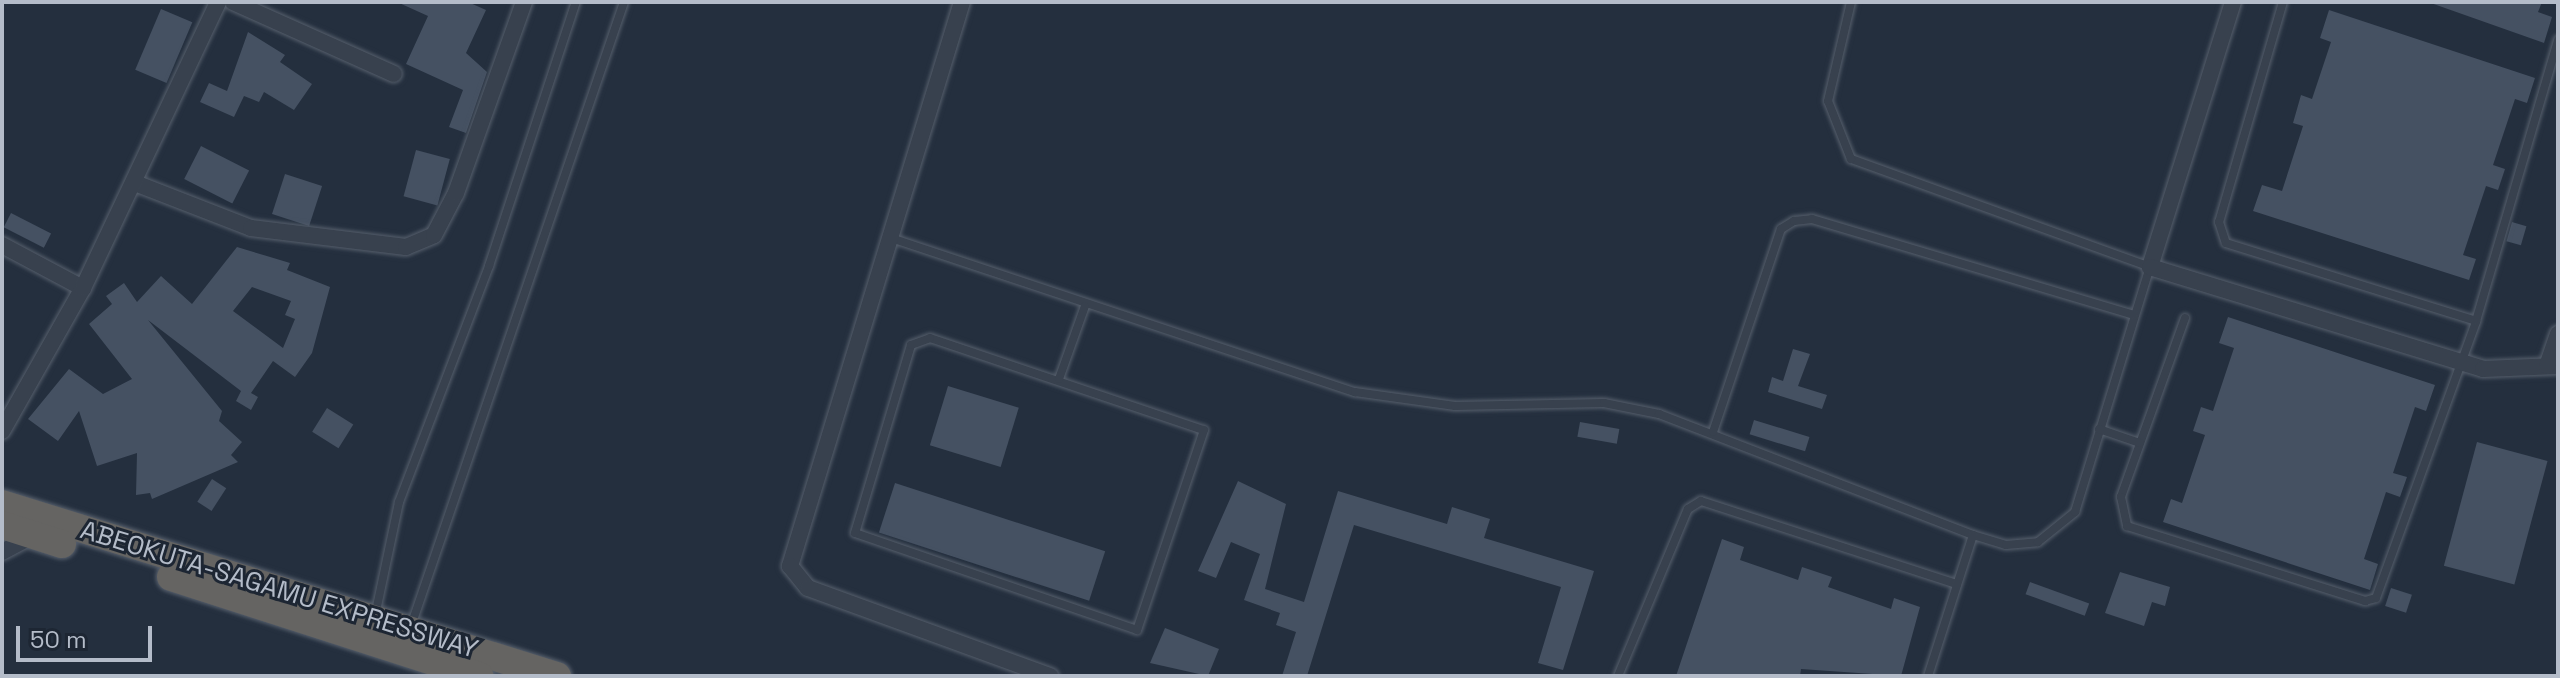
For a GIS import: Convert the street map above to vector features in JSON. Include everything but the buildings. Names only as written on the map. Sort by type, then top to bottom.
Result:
[{"type":"highway","name":"ABEOKUTA-SAGAMU EXPRESSWAY","points":[[2,504],[46,529]]},
{"type":"highway","name":"ABEOKUTA-SAGAMU EXPRESSWAY","points":[[2,525],[46,529],[404,638],[557,676]]},
{"type":"highway","name":"ABEOKUTA-SAGAMU EXPRESSWAY","points":[[404,638],[464,674]]},
{"type":"street","points":[[2,431],[83,288],[218,2]]},
{"type":"street","points":[[233,2],[394,74]]},
{"type":"street","points":[[135,183],[251,228],[406,247],[434,235],[456,193],[524,2]]},
{"type":"street","points":[[962,2],[887,236],[790,566],[808,588],[1050,676]]},
{"type":"street","points":[[2233,2],[2150,267],[2497,372],[2554,369],[2558,334]]},
{"type":"street","points":[[2,245],[83,288]]},
{"type":"street","points":[[2,552],[46,529]]},
{"type":"lane","points":[[369,626],[399,502],[489,266],[576,2]]},
{"type":"lane","points":[[404,638],[624,2]]},
{"type":"lane","points":[[887,236],[1085,306],[1355,392],[1455,406],[1604,403],[1713,432],[1973,535],[2006,545],[2038,542],[2075,512],[2150,267],[1851,159],[1828,101],[1851,2]]},
{"type":"lane","points":[[2283,2],[2219,222],[2226,243],[2476,321]]},
{"type":"lane","points":[[2185,318],[2121,497],[2127,526],[2365,601],[2387,582],[2476,321],[2558,40]]},
{"type":"lane","points":[[1713,432],[1781,229],[1794,221],[1812,219],[2134,315]]},
{"type":"lane","points":[[1059,379],[1085,306]]},
{"type":"lane","points":[[930,338],[1059,379],[1204,430],[1137,630],[855,533],[911,345],[930,338]]},
{"type":"lane","points":[[2099,429],[2140,443]]},
{"type":"lane","points":[[1618,676],[1688,509],[1701,501],[1957,584]]},
{"type":"lane","points":[[1928,676],[1973,535]]}]
